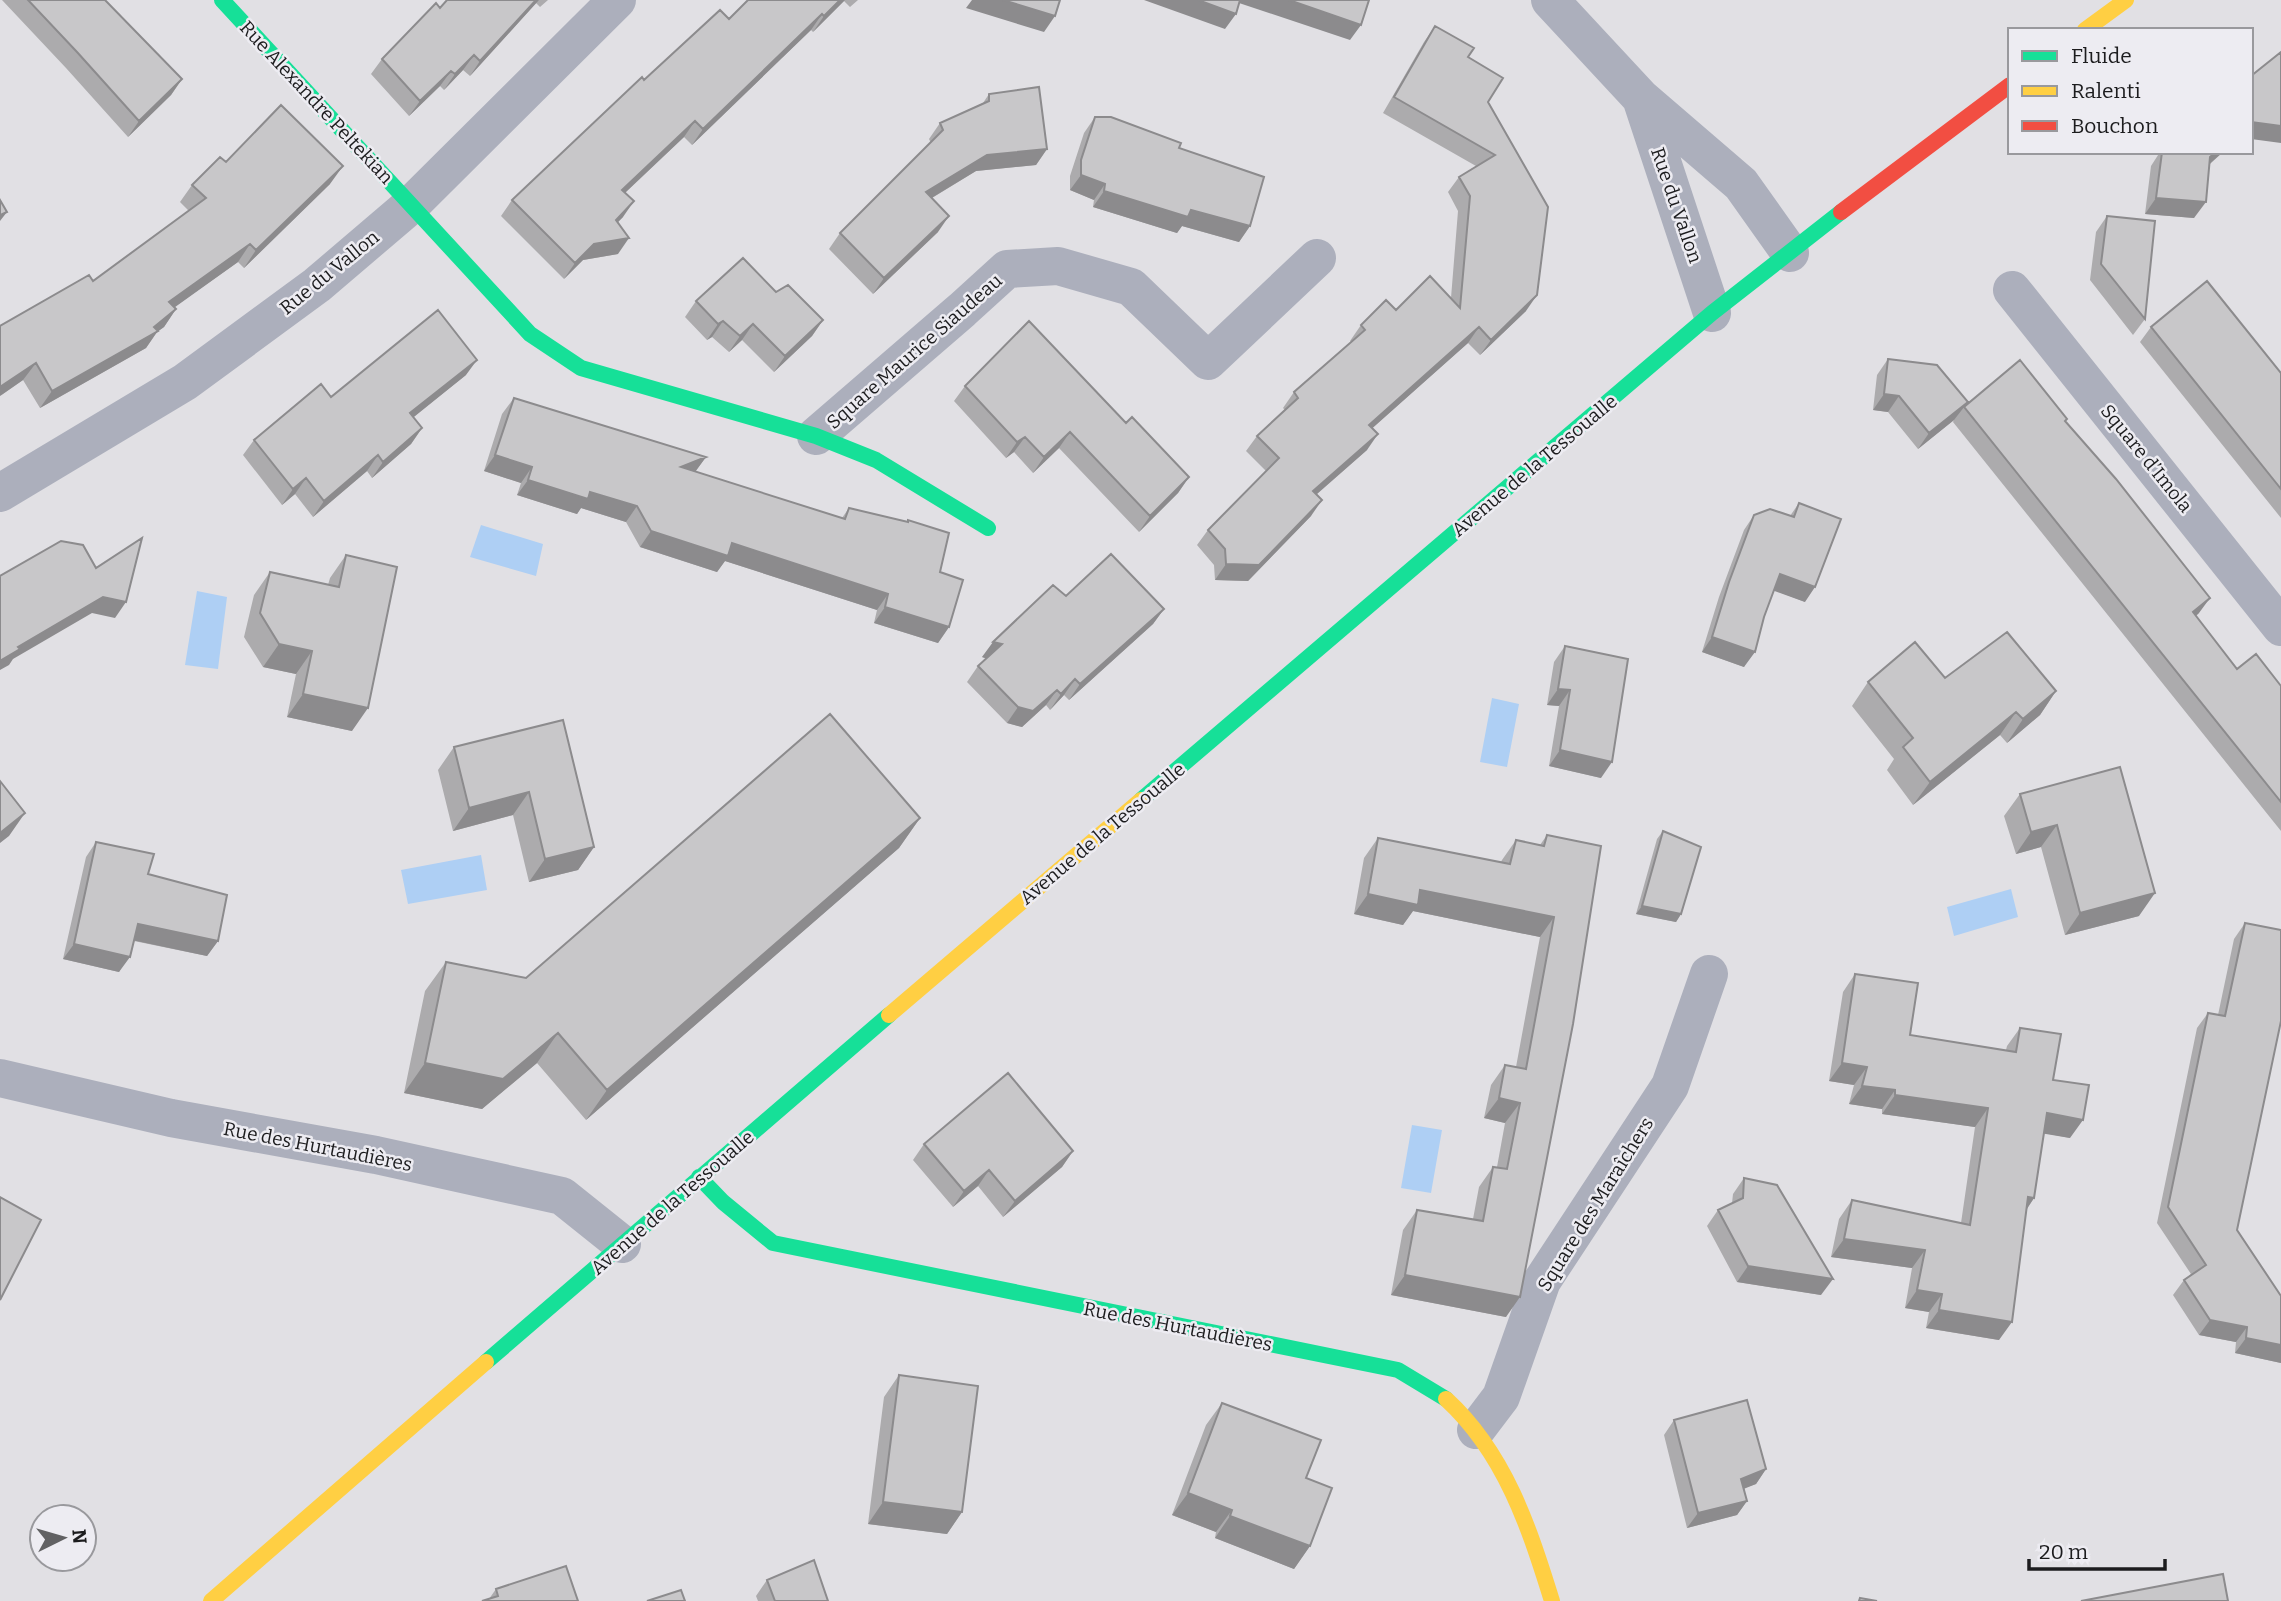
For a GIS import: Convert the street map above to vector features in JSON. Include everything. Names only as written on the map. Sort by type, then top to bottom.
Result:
[{"type":"main road","name":"Rue Alexandre Peltekian","points":[[222,0],[412,204]]},
{"type":"main road","points":[[2088,28],[2126,0]]},
{"type":"main road","name":"Avenue de la Tessoualle","points":[[211,1601],[699,1177],[1712,313],[1897,168],[2008,86]]},
{"type":"main road","name":"Square Maurice Siaudeau","points":[[412,204],[530,334],[581,368],[816,436],[876,460],[988,528]]},
{"type":"main road","name":"Rue des Hurtaudières","points":[[699,1177],[723,1202],[773,1243],[1398,1370],[1446,1399],[1476,1430],[1511,1485],[1552,1601]]},
{"type":"street","name":"Rue du Vallon","points":[[0,493],[185,382],[317,285],[412,204],[617,0]]},
{"type":"street","name":"Rue du Vallon","points":[[1550,0],[1641,98],[1741,184],[1790,253]]},
{"type":"street","name":"Rue du Vallon","points":[[1641,98],[1712,313]]},
{"type":"street","name":"Square Maurice Siaudeau","points":[[816,436],[1007,269],[1058,266],[1131,287],[1208,361],[1317,258]]},
{"type":"street","name":"Square d’Imola","points":[[2012,289],[2281,627]]},
{"type":"street","name":"Square des Maraîchers","points":[[1476,1430],[1500,1397],[1542,1281],[1670,1086],[1709,974]]},
{"type":"street","name":"Rue des Hurtaudières","points":[[0,1078],[171,1118],[376,1155],[562,1196],[622,1244]]},
{"type":"water","points":[[481,525],[543,544],[536,576],[470,557]]},
{"type":"water","points":[[197,591],[227,597],[218,669],[185,665]]},
{"type":"water","points":[[1492,698],[1519,704],[1507,767],[1480,762]]},
{"type":"water","points":[[481,855],[487,890],[408,904],[401,870]]},
{"type":"water","points":[[2011,889],[2018,917],[1954,936],[1947,907]]},
{"type":"water","points":[[1412,1125],[1442,1130],[1431,1193],[1401,1188]]},
{"type":"building","points":[[28,0],[105,0],[182,79],[139,121]]},
{"type":"building","points":[[447,0],[536,0],[480,61],[474,55],[455,74],[451,71],[420,101],[382,59],[436,3],[440,8]]},
{"type":"building","points":[[748,0],[840,0],[824,16],[822,14],[703,129],[695,121],[622,190],[634,201],[616,220],[629,238],[594,244],[575,263],[512,200],[642,77],[644,80],[720,10],[729,19]]},
{"type":"building","points":[[1003,0],[1060,0],[1055,16]]},
{"type":"building","points":[[1198,0],[1240,0],[1236,14]]},
{"type":"building","points":[[1289,0],[1369,0],[1361,25]]},
{"type":"building","points":[[1435,26],[1474,48],[1468,57],[1503,78],[1488,102],[1548,207],[1537,295],[1491,340],[1479,327],[1369,425],[1378,434],[1313,491],[1322,500],[1259,565],[1226,564],[1225,549],[1208,530],[1279,458],[1257,436],[1298,398],[1294,392],[1365,330],[1361,325],[1386,300],[1396,310],[1430,276],[1460,308],[1470,196],[1459,177],[1495,155],[1394,97]]},
{"type":"building","points":[[2281,52],[2281,126],[2253,122],[2253,74]]},
{"type":"building","points":[[1039,87],[1047,149],[987,155],[926,192],[949,216],[884,278],[840,233],[943,130],[940,123],[989,101],[989,94]]},
{"type":"building","points":[[281,105],[343,166],[256,250],[250,244],[169,302],[176,309],[154,327],[158,331],[52,391],[36,363],[0,387],[0,326],[89,275],[93,281],[206,198],[192,185],[220,157],[226,162]]},
{"type":"building","points":[[1095,117],[1111,117],[1181,143],[1179,148],[1264,177],[1250,226],[1191,210],[1188,217],[1104,191],[1105,184],[1081,175],[1081,160]]},
{"type":"building","points":[[2162,154],[2214,154],[2210,157],[2206,202],[2156,198]]},
{"type":"building","points":[[0,200],[7,212],[0,215]]},
{"type":"building","points":[[2107,216],[2155,221],[2145,319],[2101,264]]},
{"type":"building","points":[[743,258],[776,292],[788,285],[823,320],[785,356],[753,324],[740,336],[723,321],[718,324],[696,301]]},
{"type":"building","points":[[2207,281],[2281,373],[2281,489],[2151,327]]},
{"type":"building","points":[[438,310],[477,360],[410,413],[422,428],[383,462],[378,455],[324,501],[306,478],[293,489],[254,440],[321,384],[331,397]]},
{"type":"building","points":[[1029,321],[1126,423],[1132,417],[1189,477],[1150,516],[1070,432],[1044,457],[1025,437],[1017,442],[965,386]]},
{"type":"building","points":[[1888,359],[1937,365],[1968,402],[1929,433],[1899,396],[1884,394]]},
{"type":"building","points":[[2020,360],[2067,419],[2065,421],[2116,479],[2210,598],[2193,612],[2237,669],[2256,654],[2281,686],[2281,802],[1964,407]]},
{"type":"building","points":[[514,398],[706,457],[681,467],[845,519],[849,508],[908,520],[949,533],[940,572],[963,580],[949,627],[885,607],[888,594],[732,543],[728,556],[651,531],[637,506],[590,492],[588,499],[528,480],[532,467],[495,455]]},
{"type":"building","points":[[1799,503],[1841,519],[1815,587],[1780,574],[1764,617],[1755,652],[1712,637],[1754,515],[1770,509],[1794,517]]},
{"type":"building","points":[[142,538],[126,602],[103,597],[18,647],[20,649],[0,661],[0,576],[61,541],[83,545],[96,568]]},
{"type":"building","points":[[1111,554],[1164,609],[1080,684],[1075,679],[1061,694],[1057,690],[1033,711],[1018,707],[978,666],[1002,644],[993,642],[1053,585],[1066,596]]},
{"type":"building","points":[[346,555],[397,567],[368,708],[303,694],[312,651],[279,644],[260,613],[270,572],[339,587]]},
{"type":"building","points":[[2007,632],[2056,691],[2023,719],[2016,712],[1930,782],[1903,747],[1913,738],[1868,682],[1915,642],[1945,678]]},
{"type":"building","points":[[1565,646],[1628,659],[1612,762],[1560,750],[1570,690],[1558,689]]},
{"type":"building","points":[[830,714],[920,818],[607,1090],[558,1033],[503,1079],[425,1063],[446,962],[526,978]]},
{"type":"building","points":[[563,720],[594,847],[545,859],[529,792],[469,808],[454,747]]},
{"type":"building","points":[[2120,767],[2155,893],[2080,913],[2057,825],[2031,832],[2020,794]]},
{"type":"building","points":[[0,781],[25,813],[0,833]]},
{"type":"building","points":[[1663,831],[1701,847],[1681,914],[1642,906]]},
{"type":"building","points":[[1547,835],[1601,846],[1573,1024],[1520,1297],[1405,1275],[1417,1210],[1483,1221],[1493,1167],[1507,1169],[1520,1103],[1499,1098],[1505,1065],[1526,1069],[1554,917],[1420,890],[1418,905],[1368,894],[1378,838],[1510,864],[1516,840],[1544,846]]},
{"type":"building","points":[[96,842],[154,854],[148,874],[227,895],[218,941],[138,924],[130,957],[74,944]]},
{"type":"building","points":[[2245,923],[2281,930],[2281,1021],[2237,1230],[2281,1296],[2281,1345],[2246,1338],[2247,1327],[2210,1320],[2184,1280],[2206,1265],[2168,1207],[2208,1013],[2225,1016]]},
{"type":"building","points":[[1855,974],[1918,983],[1910,1035],[2016,1052],[2020,1028],[2061,1034],[2053,1080],[2089,1085],[2083,1120],[2047,1113],[2034,1198],[2028,1197],[2012,1322],[1939,1310],[1942,1294],[1917,1290],[1925,1250],[1844,1239],[1852,1200],[1970,1225],[1988,1108],[1895,1095],[1895,1090],[1862,1086],[1867,1067],[1842,1063]]},
{"type":"building","points":[[1008,1073],[1073,1151],[1015,1201],[989,1170],[964,1191],[924,1144]]},
{"type":"building","points":[[1744,1178],[1777,1185],[1833,1279],[1748,1266],[1718,1210],[1743,1198]]},
{"type":"building","points":[[0,1197],[41,1220],[0,1300]]},
{"type":"building","points":[[899,1375],[978,1386],[962,1512],[883,1502]]},
{"type":"building","points":[[1747,1400],[1766,1469],[1741,1479],[1747,1501],[1698,1513],[1674,1420]]},
{"type":"building","points":[[1222,1403],[1321,1440],[1306,1478],[1332,1488],[1310,1546],[1230,1516],[1232,1510],[1188,1493]]},
{"type":"building","points":[[814,1560],[828,1601],[775,1601],[767,1580]]},
{"type":"building","points":[[566,1566],[578,1601],[482,1601],[498,1596],[496,1589]]},
{"type":"building","points":[[2223,1574],[2228,1601],[2081,1601]]},
{"type":"building","points":[[681,1590],[685,1601],[647,1601]]},
{"type":"traffic: fast","points":[[222,0],[530,334],[581,368],[816,436],[876,460],[988,528]]},
{"type":"traffic: fast","points":[[1141,800],[1712,313],[1841,212]]},
{"type":"traffic: fast","points":[[486,1362],[889,1015]]},
{"type":"traffic: fast","points":[[699,1177],[723,1202],[773,1243],[1398,1370],[1446,1399]]},
{"type":"traffic: slow","points":[[2088,28],[2126,0]]},
{"type":"traffic: slow","points":[[889,1015],[1141,800]]},
{"type":"traffic: slow","points":[[211,1601],[486,1362]]},
{"type":"traffic: slow","points":[[1446,1399],[1467,1420],[1499,1467],[1524,1519],[1552,1601]]},
{"type":"traffic: jam","points":[[1841,212],[2008,87]]}]
